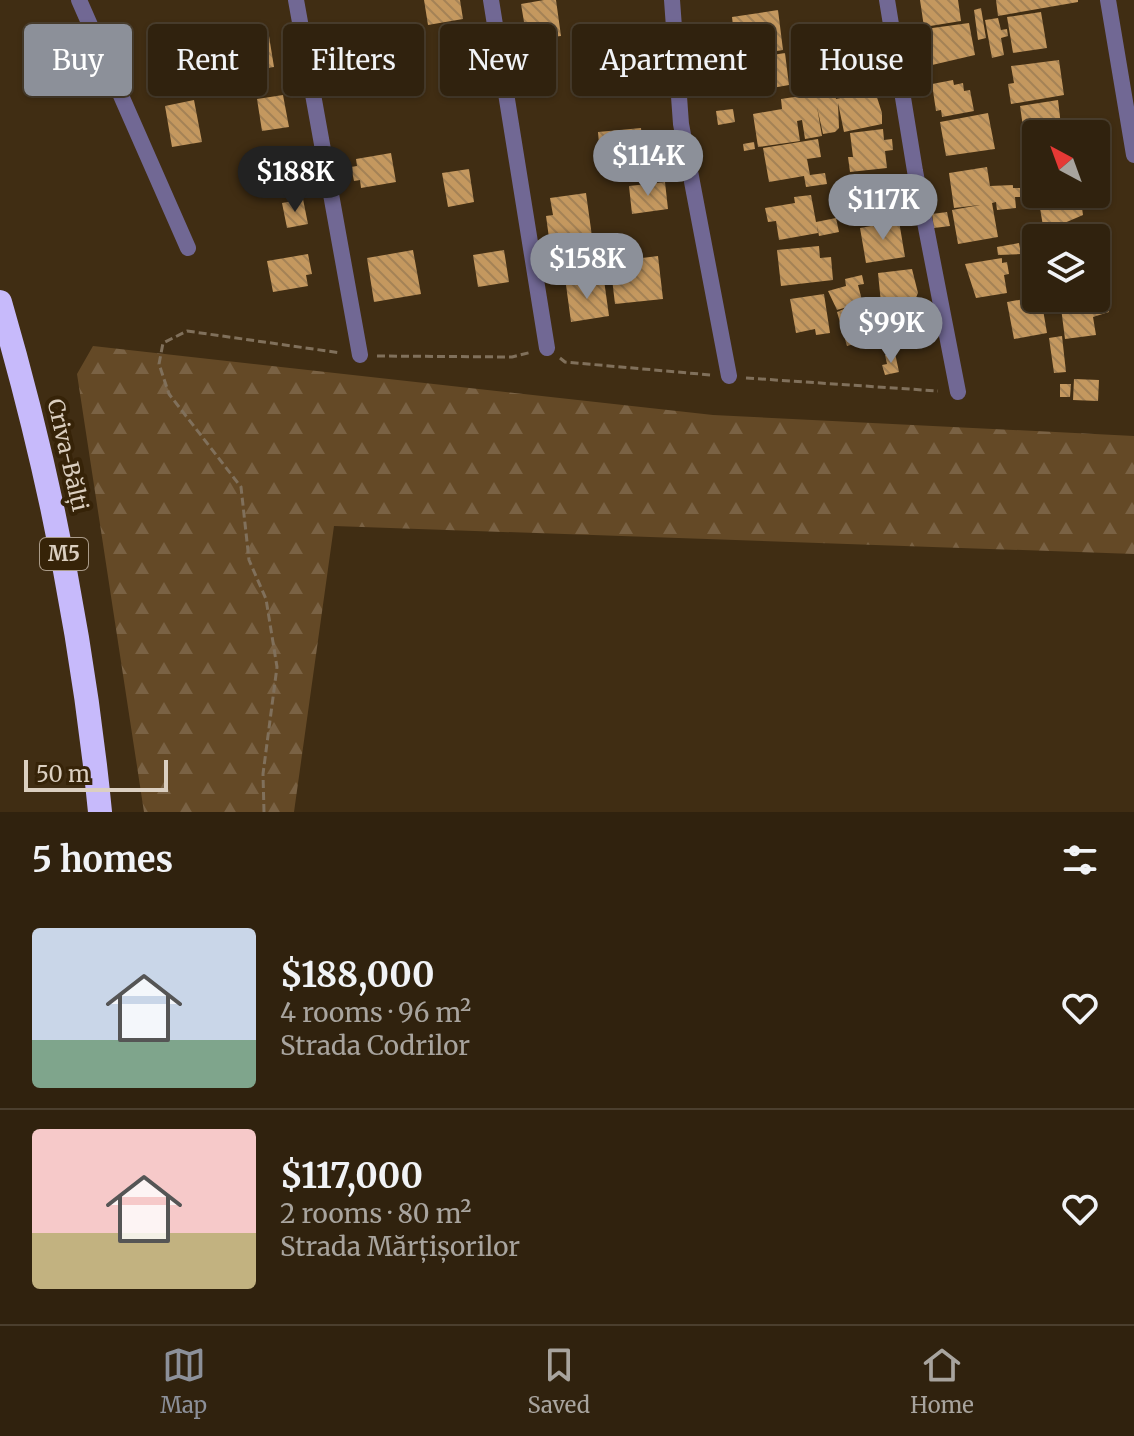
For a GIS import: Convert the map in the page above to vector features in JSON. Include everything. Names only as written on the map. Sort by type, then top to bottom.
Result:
[{"type":"highway","name":"Criva-Bălți","points":[[0,302],[31,408],[57,518],[77,626],[100,812]]},
{"type":"street","points":[[79,0],[188,248]]},
{"type":"street","points":[[296,0],[360,355]]},
{"type":"street","points":[[491,0],[547,348]]},
{"type":"street","points":[[672,0],[681,124],[729,376]]},
{"type":"street","points":[[887,0],[915,171],[958,392]]},
{"type":"street","points":[[1108,0],[1134,155]]},
{"type":"path","points":[[264,812],[263,774],[277,667],[266,599],[249,560],[241,487],[169,394],[159,364],[163,343],[187,331],[360,355],[512,357],[547,348],[565,362],[958,392]]},
{"type":"green space","points":[[93,346],[713,415],[1134,436],[1134,554],[334,526],[294,812],[144,812],[77,374]]},
{"type":"building","points":[[424,0],[460,0],[463,19],[428,25]]},
{"type":"building","points":[[556,0],[561,36],[556,37],[556,24],[524,24],[521,4]]},
{"type":"building","points":[[920,0],[958,0],[961,21],[931,26],[924,24]]},
{"type":"building","points":[[996,0],[1078,0],[1078,2],[998,16]]},
{"type":"building","points":[[981,8],[986,38],[978,40],[974,10]]},
{"type":"building","points":[[778,10],[783,50],[775,51],[775,24],[733,24],[732,17]]},
{"type":"building","points":[[1041,12],[1047,48],[1013,53],[1007,17]]},
{"type":"building","points":[[998,18],[1001,30],[1007,29],[1008,36],[1001,38],[1004,55],[992,58],[985,20]]},
{"type":"building","points":[[969,23],[975,55],[932,65],[931,28]]},
{"type":"building","points":[[267,36],[274,67],[267,68]]},
{"type":"building","points":[[785,53],[789,85],[775,87],[775,55]]},
{"type":"building","points":[[1059,60],[1064,95],[1011,104],[1008,84],[1014,83],[1011,66]]},
{"type":"building","points":[[953,80],[954,85],[963,83],[964,91],[970,90],[974,111],[942,117],[941,110],[936,111],[932,84]]},
{"type":"building","points":[[283,95],[289,127],[262,131],[257,99]]},
{"type":"building","points":[[877,96],[882,124],[844,132],[838,103],[839,128],[835,132],[823,134],[817,107],[822,136],[805,139],[802,120],[797,121],[800,141],[758,147],[753,114],[782,109],[781,99]]},
{"type":"building","points":[[194,100],[202,142],[172,147],[165,106]]},
{"type":"building","points":[[1058,100],[1060,120],[1022,120],[1020,106]]},
{"type":"building","points":[[733,109],[735,122],[718,125],[716,111]]},
{"type":"building","points":[[988,113],[995,149],[946,156],[940,122]]},
{"type":"building","points":[[641,128],[644,163],[601,168],[598,132]]},
{"type":"building","points":[[883,129],[884,140],[892,139],[893,150],[885,151],[887,168],[850,172],[848,157],[853,157],[850,133]]},
{"type":"building","points":[[818,139],[821,157],[807,159],[810,175],[825,173],[827,184],[806,187],[804,176],[769,182],[763,148]]},
{"type":"building","points":[[754,142],[755,149],[744,151],[743,144]]},
{"type":"building","points":[[391,153],[396,182],[361,188],[360,180],[354,181],[351,167],[357,166],[356,159]]},
{"type":"building","points":[[987,167],[990,186],[1013,185],[1013,188],[1021,188],[1021,197],[1015,197],[1016,208],[997,210],[996,202],[992,203],[998,237],[958,244],[952,210],[980,205],[954,208],[949,173]]},
{"type":"building","points":[[469,169],[474,202],[448,207],[442,173]]},
{"type":"building","points":[[665,182],[668,209],[632,214],[629,186]]},
{"type":"building","points":[[881,187],[881,192],[890,191],[897,220],[860,226],[855,191]]},
{"type":"building","points":[[586,193],[594,251],[558,256],[556,237],[549,238],[546,216],[553,215],[550,198]]},
{"type":"building","points":[[811,195],[816,222],[836,218],[839,232],[819,236],[817,225],[818,233],[779,240],[776,221],[768,222],[765,208],[795,203],[794,197]]},
{"type":"building","points":[[303,199],[308,224],[287,228],[282,203]]},
{"type":"building","points":[[1040,208],[1082,208],[1083,215],[1062,224],[1043,224]]},
{"type":"building","points":[[947,212],[950,226],[934,228],[932,214]]},
{"type":"building","points":[[899,221],[905,257],[866,263],[860,228]]},
{"type":"building","points":[[1019,243],[1021,254],[998,255],[997,247]]},
{"type":"building","points":[[819,246],[820,258],[831,257],[833,280],[781,286],[777,250]]},
{"type":"building","points":[[413,250],[421,294],[374,302],[367,258]]},
{"type":"building","points":[[504,250],[509,282],[478,287],[473,255]]},
{"type":"building","points":[[308,254],[312,274],[306,275],[308,286],[273,292],[267,261]]},
{"type":"building","points":[[658,256],[663,299],[615,304],[610,262]]},
{"type":"building","points":[[1002,258],[1002,263],[1007,262],[1009,274],[1004,275],[1007,293],[976,298],[965,264]]},
{"type":"building","points":[[912,269],[918,293],[915,300],[881,303],[878,273]]},
{"type":"building","points":[[862,275],[864,284],[858,285],[878,337],[847,346],[837,312],[851,306],[837,310],[828,291],[846,286],[845,279]]},
{"type":"building","points":[[604,280],[609,316],[571,322],[566,285]]},
{"type":"building","points":[[824,294],[830,333],[816,335],[815,329],[796,333],[790,299]]},
{"type":"building","points":[[1022,299],[1022,312],[1043,312],[1047,333],[1014,339],[1007,302]]},
{"type":"building","points":[[1062,312],[1109,312],[1093,317],[1096,335],[1065,339]]},
{"type":"building","points":[[1062,336],[1066,372],[1054,373],[1049,338]]},
{"type":"building","points":[[895,353],[899,372],[885,375],[882,365],[887,364],[885,355]]},
{"type":"building","points":[[1074,379],[1099,380],[1098,401],[1073,400]]},
{"type":"building","points":[[1060,384],[1071,384],[1070,397],[1060,397]]}]
